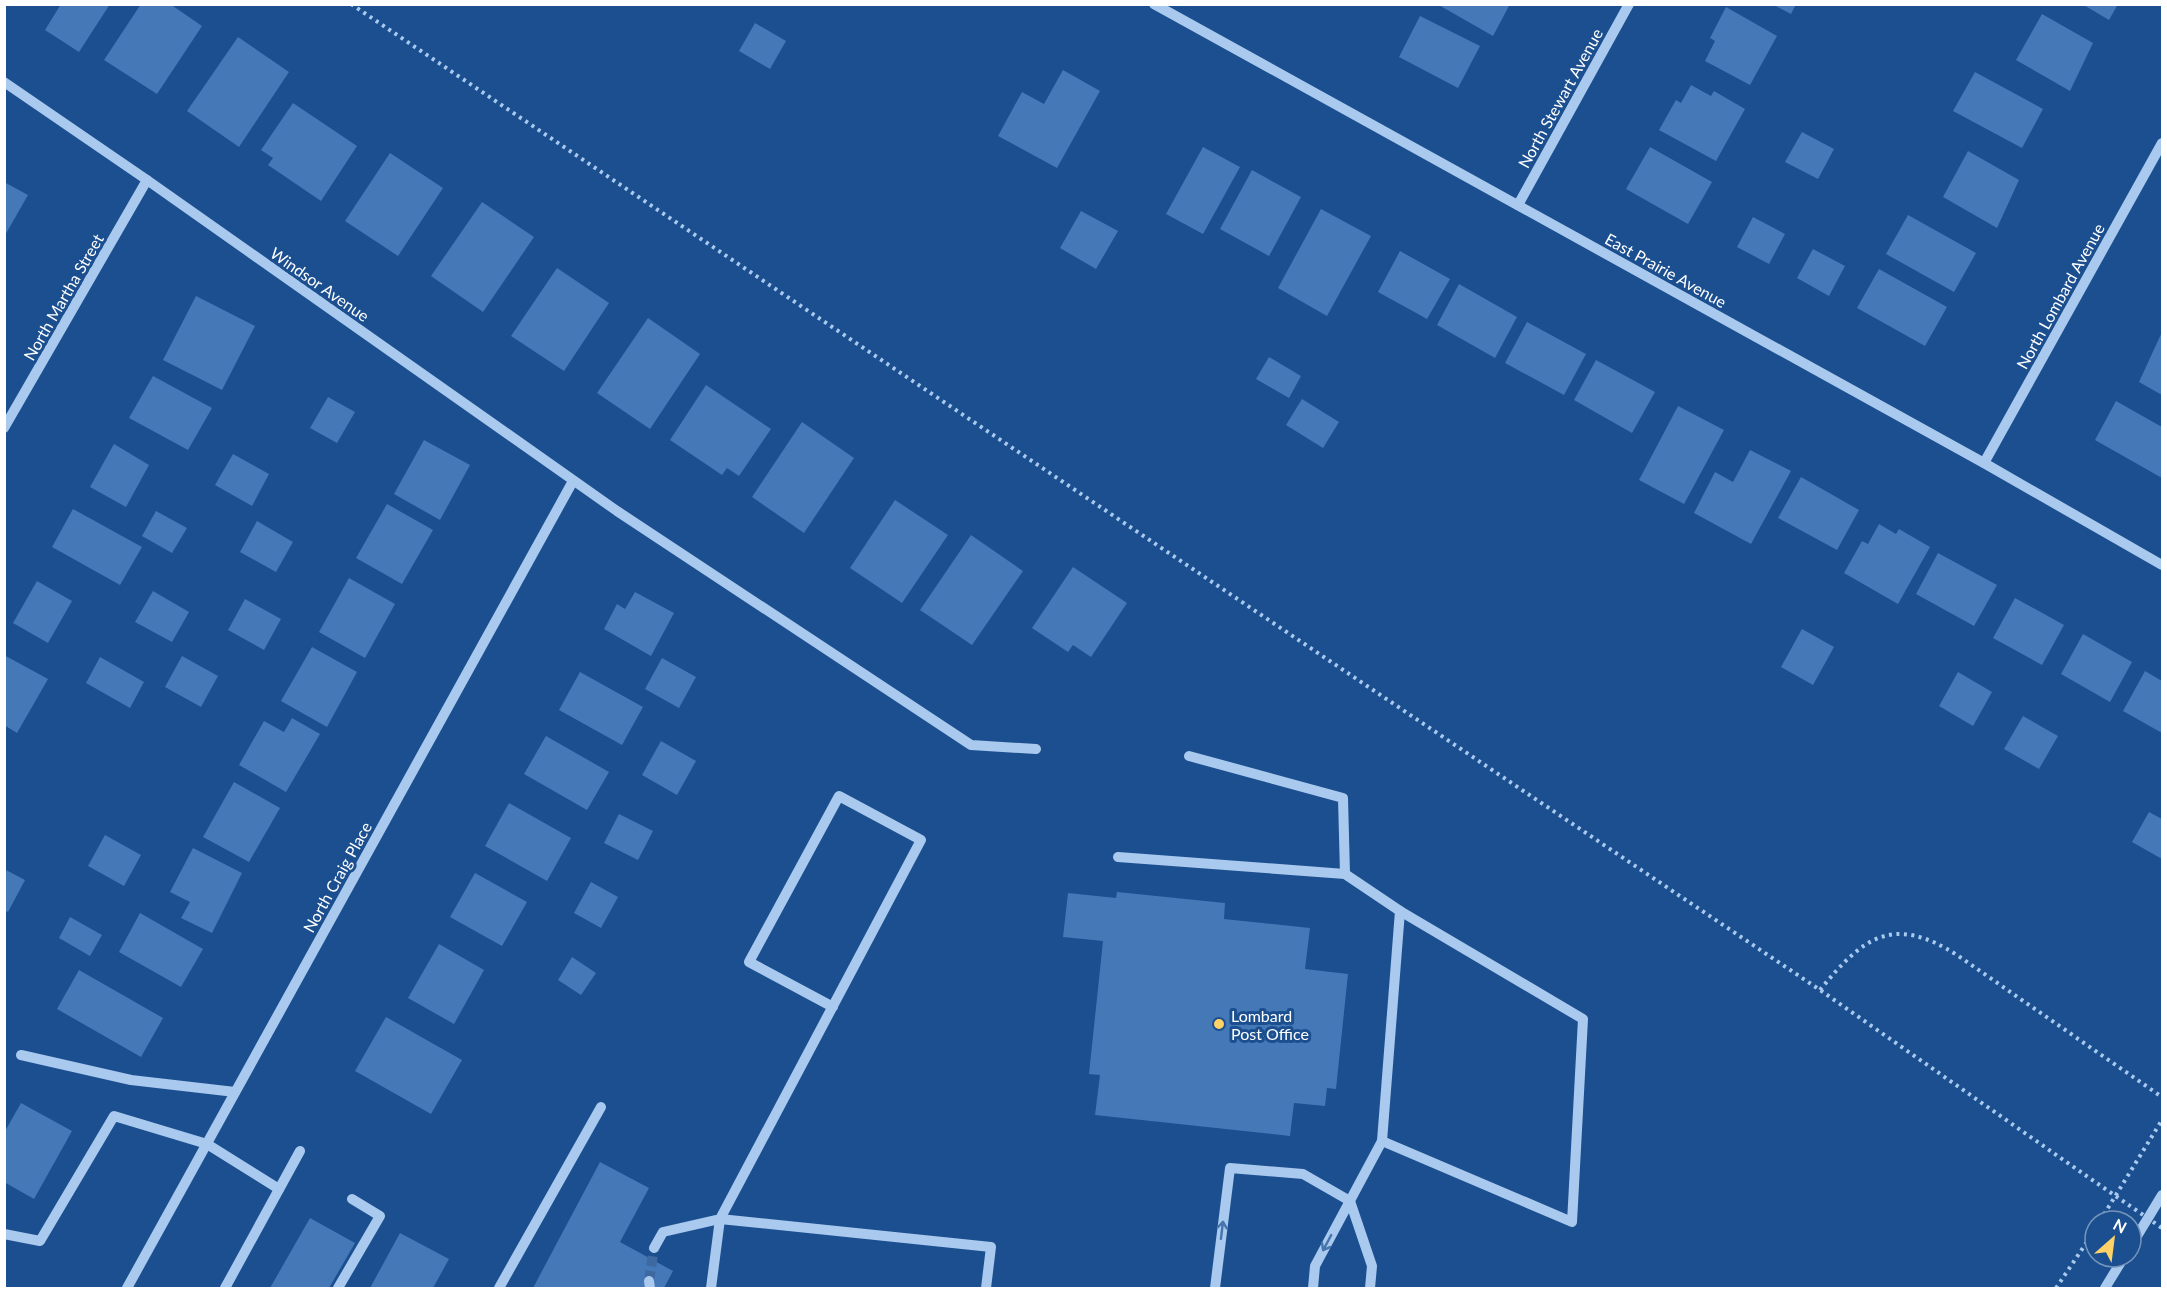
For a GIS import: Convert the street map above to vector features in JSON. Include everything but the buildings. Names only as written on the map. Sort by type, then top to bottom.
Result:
[{"type":"street","name":"East Prairie Avenue","points":[[1154,4],[1984,463],[2163,566]]},
{"type":"street","name":"North Stewart Avenue","points":[[1518,206],[1629,4]]},
{"type":"street","name":"Windsor Avenue","points":[[4,82],[147,180],[573,481],[971,745],[1036,749]]},
{"type":"street","name":"North Lombard Avenue","points":[[1984,463],[2163,143]]},
{"type":"street","name":"North Martha Street","points":[[4,428],[147,180]]},
{"type":"street","name":"North Craig Place","points":[[127,1288],[573,481]]},
{"type":"street","points":[[1189,756],[1343,798],[1345,874]]},
{"type":"street","points":[[711,1288],[720,1219],[833,1007],[921,840],[839,796],[749,962],[833,1007]]},
{"type":"street","points":[[1118,857],[1345,874],[1400,911],[1583,1019],[1572,1222],[1382,1141]]},
{"type":"street","points":[[1313,1288],[1315,1266],[1382,1141],[1400,911]]},
{"type":"street","points":[[21,1055],[131,1080],[235,1092]]},
{"type":"street","points":[[499,1288],[601,1107]]},
{"type":"street","points":[[4,1234],[40,1241],[114,1116],[207,1144],[279,1189]]},
{"type":"street","points":[[225,1288],[300,1151]]},
{"type":"street","points":[[1215,1288],[1230,1168],[1303,1174],[1350,1201],[1372,1266],[1370,1288]]},
{"type":"street","points":[[2143,1227],[2163,1195]]},
{"type":"street","points":[[338,1288],[380,1216],[352,1198]]},
{"type":"street","points":[[654,1248],[663,1232],[720,1219],[991,1247],[986,1288]]},
{"type":"street","points":[[2105,1288],[2117,1269]]},
{"type":"path","points":[[351,4],[1820,990],[2163,1228]]},
{"type":"path","points":[[1820,990],[1841,964],[1861,946],[1878,938],[1916,934],[1933,939],[2163,1097]]},
{"type":"path","points":[[2107,1209],[2163,1120]]},
{"type":"path","points":[[2056,1288],[2083,1248]]},
{"type":"tunnel","points":[[649,1281],[654,1248]]},
{"type":"place","name":"Lombard Post Office","points":[[1219,1024]]}]
